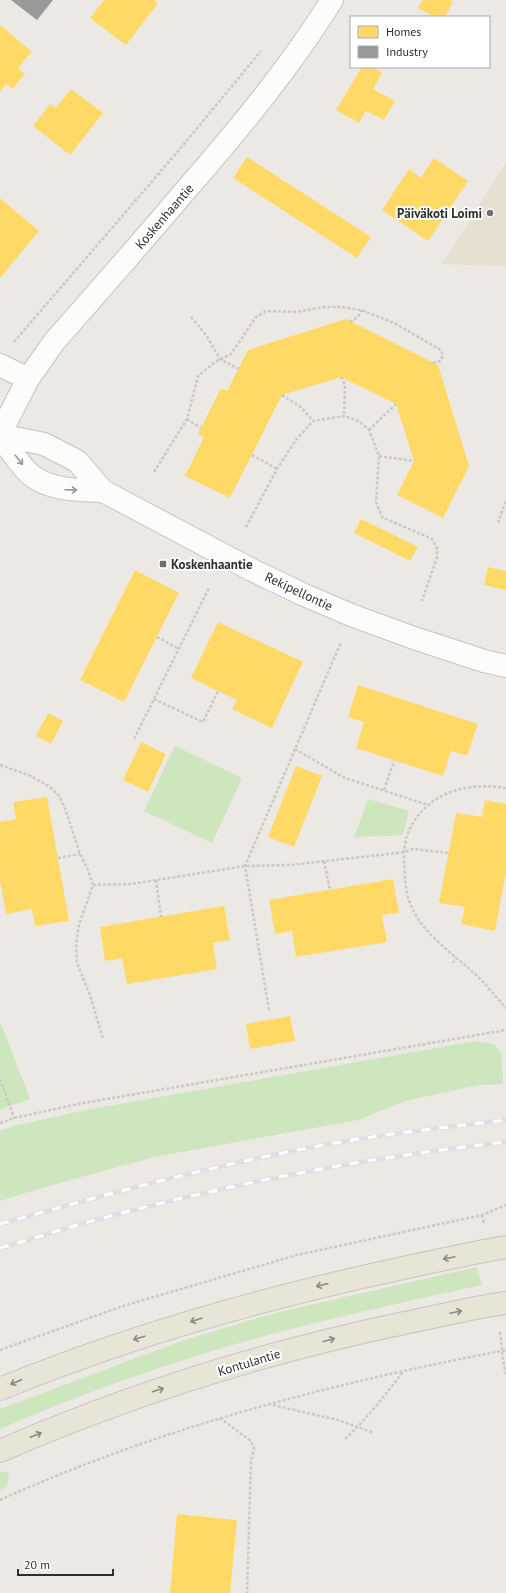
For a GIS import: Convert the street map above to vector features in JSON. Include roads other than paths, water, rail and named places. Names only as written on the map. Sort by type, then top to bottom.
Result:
[{"type":"main road","points":[[0,1389],[118,1344],[220,1312],[325,1284],[506,1247]]},
{"type":"main road","name":"Kontulantie","points":[[0,1451],[55,1427],[142,1396],[255,1360],[348,1335],[506,1303]]},
{"type":"street","name":"Koskenhaantie","points":[[0,435],[28,379],[54,342],[241,127],[280,77],[314,29],[332,0]]},
{"type":"street","points":[[0,365],[28,379]]},
{"type":"street","name":"Rekipellontie","points":[[0,435],[30,475],[62,489],[103,491]]},
{"type":"street","name":"Rekipellontie","points":[[0,435],[44,444],[77,461],[103,491],[250,569],[302,594],[351,615],[464,655],[506,666]]},
{"type":"railway","points":[[0,1224],[167,1179],[293,1151],[378,1136],[506,1120]]},
{"type":"railway","points":[[0,1248],[80,1224],[156,1204],[255,1182],[355,1163],[506,1142]]},
{"type":"place","name":"Päiväkoti Loimi","points":[[490,213]]},
{"type":"place","name":"Koskenhaantie","points":[[163,564]]}]
